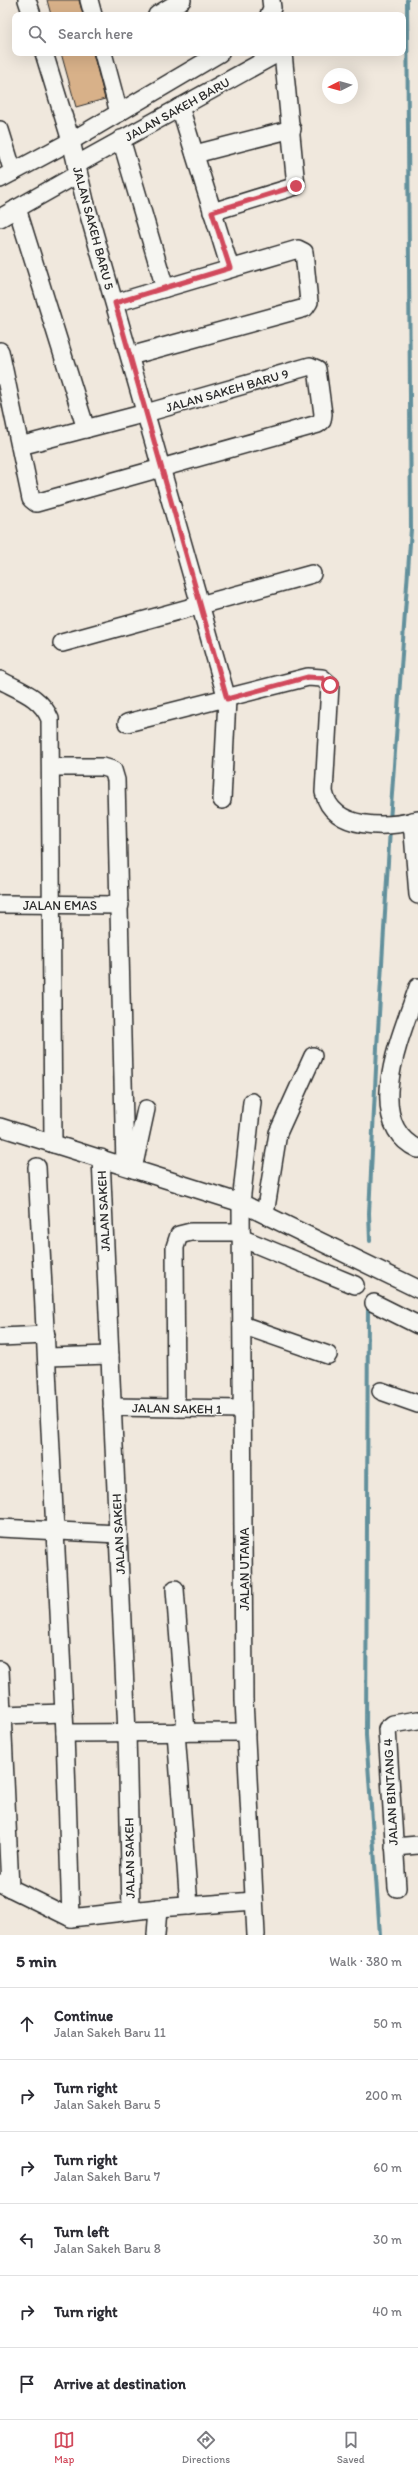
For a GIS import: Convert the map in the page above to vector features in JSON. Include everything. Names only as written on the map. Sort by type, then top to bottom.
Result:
[{"type":"street","points":[[27,0],[31,12]]},
{"type":"street","points":[[89,0],[92,12]]},
{"type":"street","points":[[162,12],[182,0]]},
{"type":"street","points":[[270,12],[272,8],[271,0]]},
{"type":"street","name":"JALAN SAKEH BARU 5","points":[[45,56],[227,699],[222,800]]},
{"type":"street","points":[[104,56],[119,113]]},
{"type":"street","points":[[0,130],[7,176],[119,113],[215,56]]},
{"type":"street","name":"JALAN SAKEH BARU","points":[[0,218],[121,139],[273,56]]},
{"type":"street","points":[[212,212],[295,188],[297,182],[284,56]]},
{"type":"street","points":[[180,107],[230,268]]},
{"type":"street","points":[[195,154],[292,129]]},
{"type":"street","points":[[121,139],[165,288]]},
{"type":"street","points":[[17,208],[86,429]]},
{"type":"street","points":[[115,303],[298,249],[304,252],[309,302],[305,308],[130,356]]},
{"type":"street","points":[[0,351],[31,499],[36,503],[162,467]]},
{"type":"street","name":"JALAN SAKEH BARU 9","points":[[20,446],[146,413],[310,366],[318,369],[323,414],[322,421],[318,424],[162,467]]},
{"type":"street","points":[[62,643],[312,574]]},
{"type":"street","points":[[127,723],[227,699],[308,677],[322,678],[330,685],[324,792],[326,804],[333,812],[349,820],[402,823],[418,895]]},
{"type":"street","points":[[0,680],[38,699],[46,708],[50,719],[54,1144]]},
{"type":"street","points":[[50,767],[103,767],[112,770],[116,780],[129,1167]]},
{"type":"street","name":"JALAN EMAS","points":[[0,904],[120,905]]},
{"type":"street","points":[[418,987],[394,1057],[390,1108],[392,1122],[397,1133],[418,1149]]},
{"type":"street","points":[[265,1214],[278,1133],[313,1056]]},
{"type":"street","name":"JALAN UTAMA","points":[[252,1102],[241,1203],[241,1235],[246,1732],[256,1935]]},
{"type":"street","points":[[129,1167],[146,1108]]},
{"type":"street","name":"JALAN SAKEH","points":[[0,1127],[241,1203],[418,1288]]},
{"type":"street","name":"JALAN SAKEH","points":[[101,1158],[127,1733],[130,1911]]},
{"type":"street","points":[[37,1167],[48,1357],[54,1531],[65,1734],[71,1918]]},
{"type":"street","points":[[176,1408],[175,1247],[179,1236],[190,1232],[241,1235],[354,1286]]},
{"type":"street","points":[[374,1303],[418,1325]]},
{"type":"street","points":[[242,1325],[328,1355]]},
{"type":"street","points":[[0,1337],[46,1335]]},
{"type":"street","points":[[48,1357],[110,1355]]},
{"type":"street","points":[[381,1391],[418,1404]]},
{"type":"street","name":"JALAN SAKEH 1","points":[[112,1407],[242,1409]]},
{"type":"street","points":[[0,1528],[118,1534]]},
{"type":"street","points":[[176,1589],[189,1906]]},
{"type":"street","points":[[0,1670],[5,1885],[71,1918],[158,1908],[254,1901]]},
{"type":"street","points":[[2,1715],[64,1714]]},
{"type":"street","name":"JALAN BINTANG 4","points":[[396,1888],[387,1729],[393,1724],[418,1720]]},
{"type":"street","points":[[65,1734],[246,1732]]},
{"type":"street","points":[[394,1847],[418,1845]]},
{"type":"street","points":[[156,1935],[158,1908]]},
{"type":"building","points":[[47,0],[79,0],[82,12],[50,12]]},
{"type":"building","points":[[62,56],[94,56],[105,99],[76,107]]},
{"type":"waterway","points":[[390,821],[411,529],[407,0]]},
{"type":"waterway","points":[[370,1241],[369,1213],[390,828]]},
{"type":"waterway","points":[[368,1305],[366,1735],[380,1935]]},
{"type":"route","points":[[296,186],[295,188],[212,212],[230,268],[115,303],[227,699],[308,677],[322,678],[330,685]]}]
